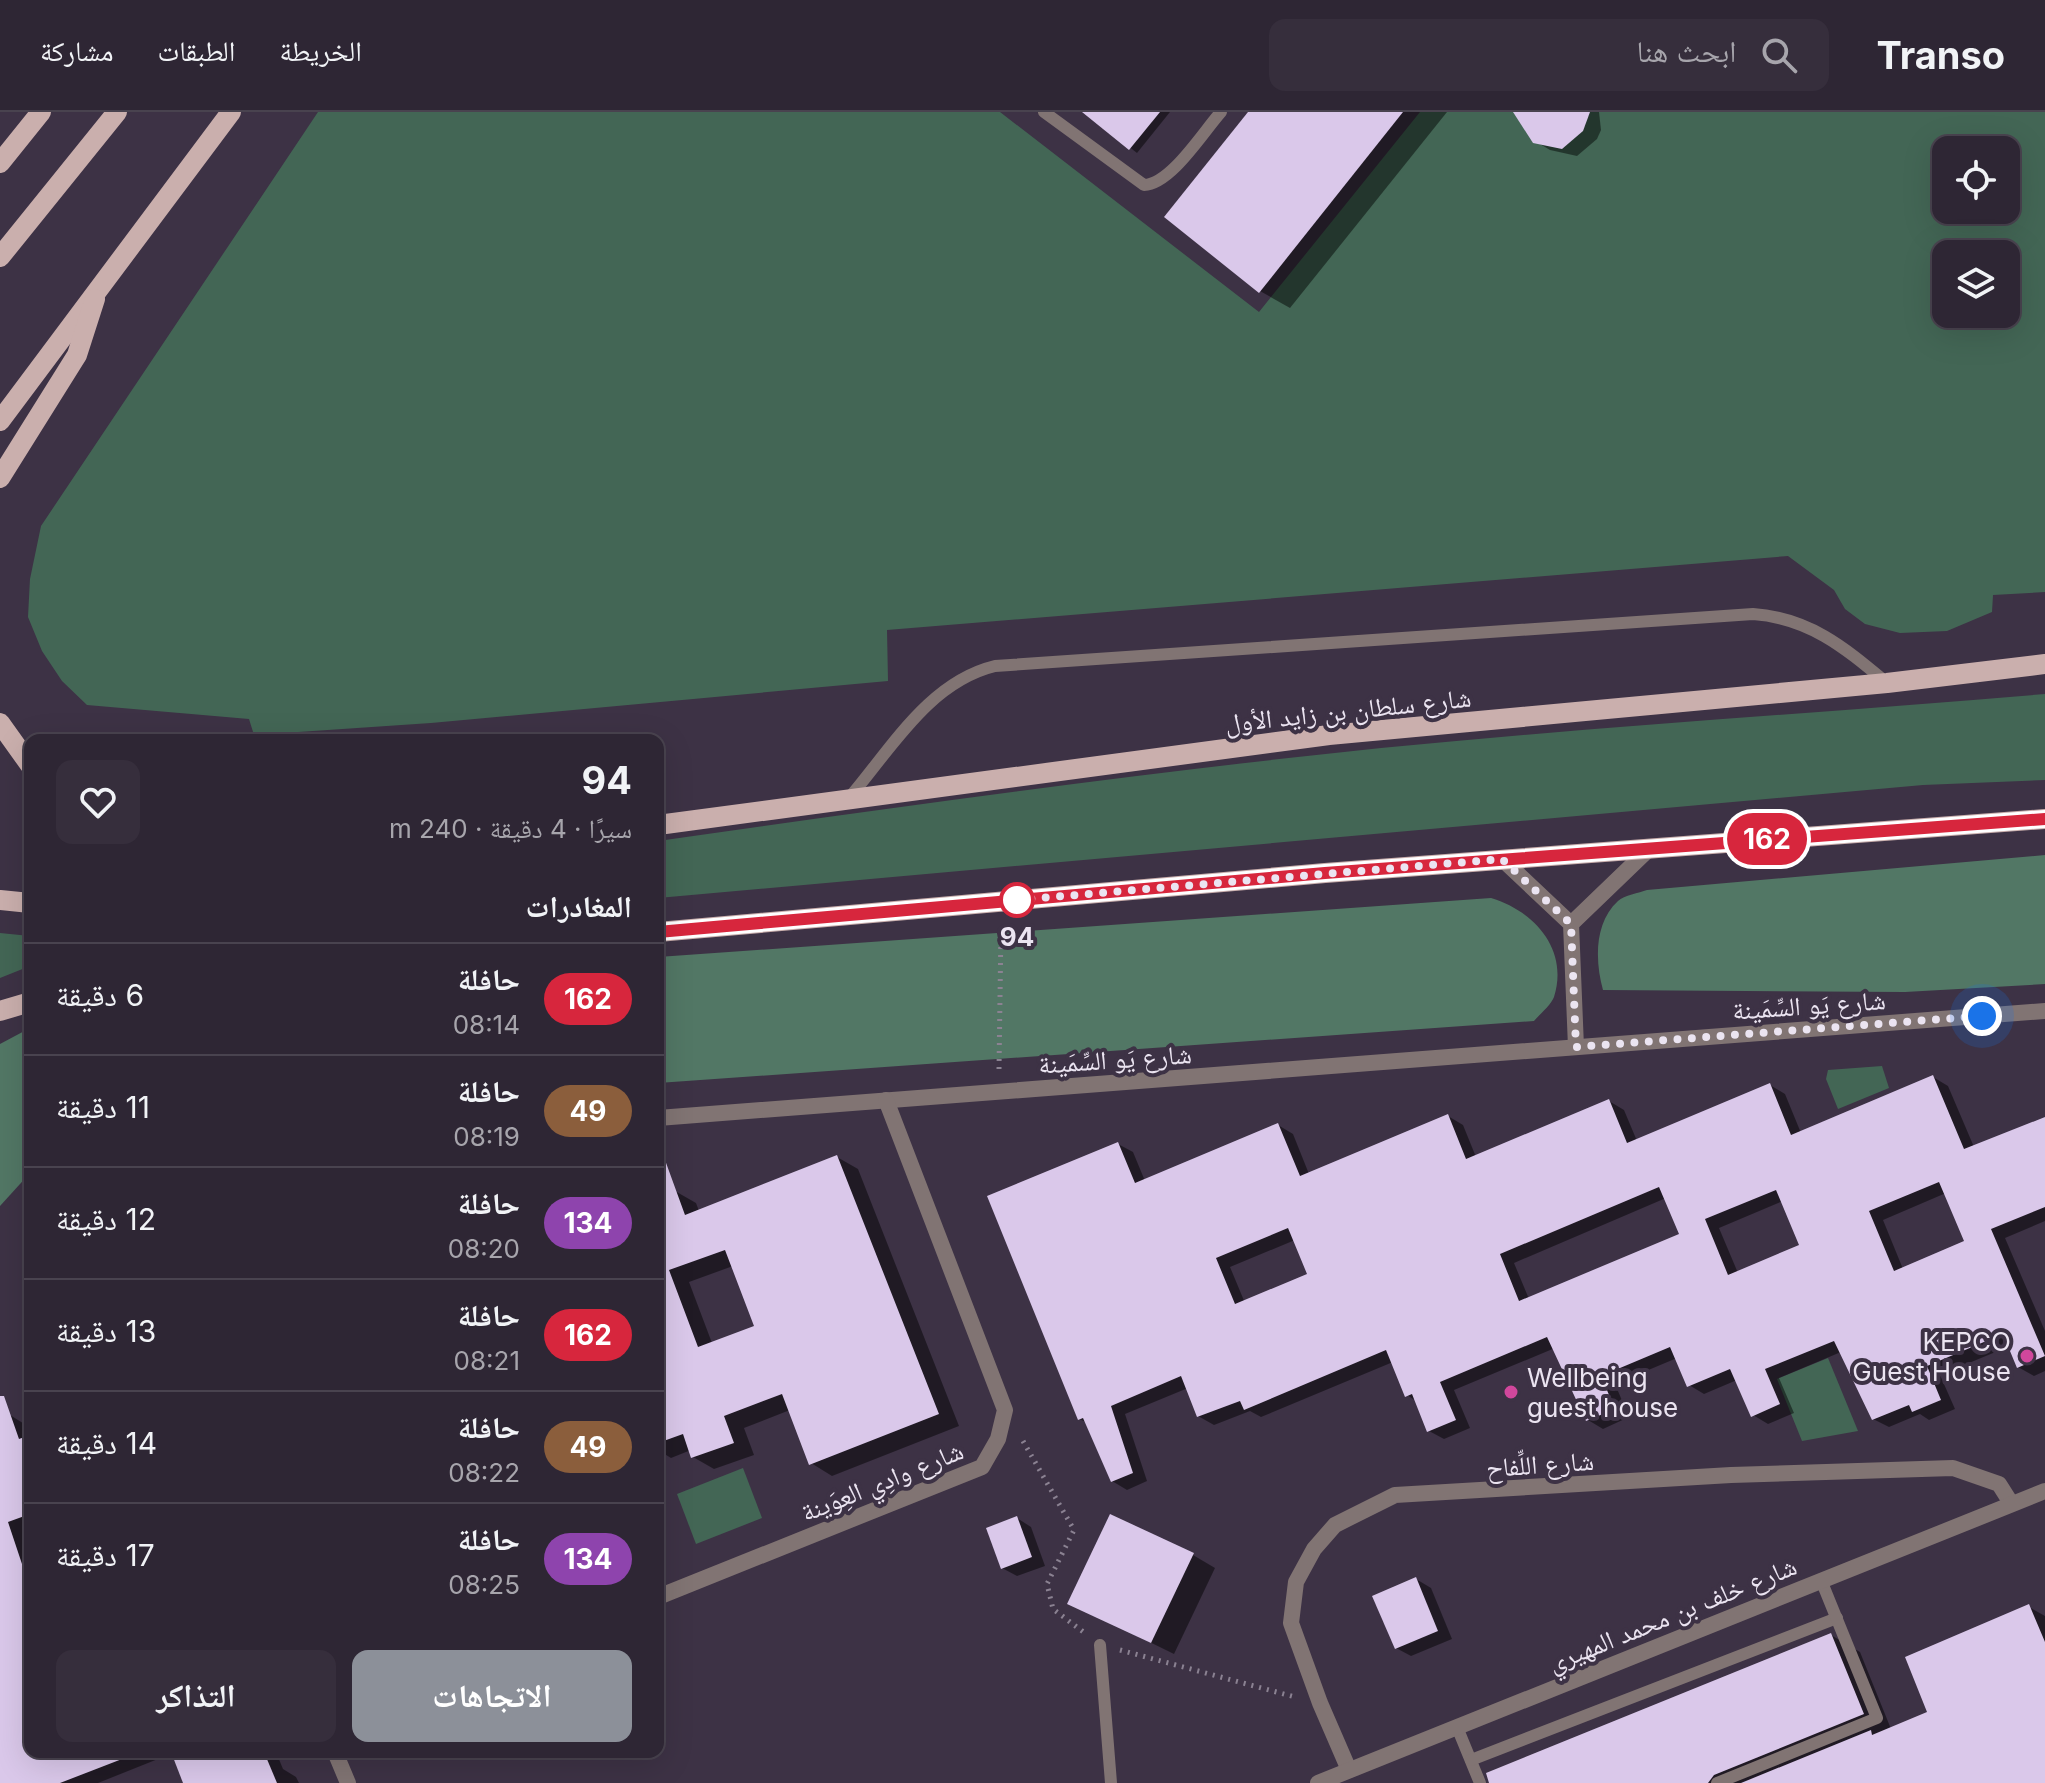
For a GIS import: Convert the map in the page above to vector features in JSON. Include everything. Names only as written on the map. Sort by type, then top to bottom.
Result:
[{"type":"main road","points":[[0,163],[41,112]]},
{"type":"main road","points":[[0,257],[117,112]]},
{"type":"main road","points":[[0,421],[231,112]]},
{"type":"main road","points":[[0,478],[77,355],[98,289]]},
{"type":"main road","name":"شارع سلطان بن زايد الأول","points":[[664,824],[1329,735],[1887,683],[2045,664]]},
{"type":"main road","points":[[0,723],[24,757]]},
{"type":"main road","points":[[664,931],[1502,859],[2045,819]]},
{"type":"main road","points":[[0,900],[24,902]]},
{"type":"main road","points":[[0,1011],[24,1004]]},
{"type":"street","points":[[1571,924],[1650,848]]},
{"type":"street","points":[[1502,859],[1571,924],[1576,1047]]},
{"type":"street","name":"شارع يَو السِّمَينة","points":[[664,1118],[2045,1011]]},
{"type":"street","points":[[886,1100],[1005,1410]]},
{"type":"street","name":"شارع وادِي العِوَينة","points":[[664,1595],[982,1467],[998,1439],[1005,1410]]},
{"type":"street","name":"شارع اللِّفاح","points":[[1352,1777],[1320,1703],[1291,1623],[1296,1582],[1314,1549],[1335,1525],[1395,1495],[1731,1475],[1953,1468],[1999,1484],[2011,1503]]},
{"type":"street","name":"شارع خلف بن محمد المهيري","points":[[1318,1783],[1352,1777],[1457,1727],[2045,1491]]},
{"type":"street","points":[[338,1758],[348,1783]]},
{"type":"lane","points":[[1044,112],[1144,185],[1161,181],[1221,112]]},
{"type":"lane","points":[[847,801],[934,697],[963,676],[995,666],[1753,614],[1775,615],[1816,629],[1887,683]]},
{"type":"lane","points":[[1717,1783],[1877,1718],[1821,1580]]},
{"type":"lane","points":[[1471,1760],[1837,1618]]},
{"type":"lane","points":[[1100,1645],[1111,1783]]},
{"type":"lane","points":[[1457,1727],[1480,1783]]},
{"type":"path","points":[[999,1092],[1001,902]]},
{"type":"path","points":[[1005,1410],[1074,1530],[1047,1584],[1053,1609],[1100,1645],[1320,1703]]},
{"type":"green space","points":[[318,112],[1000,112],[1259,312],[1420,112],[2045,112],[2045,592],[1993,595],[1992,612],[1947,631],[1900,633],[1865,624],[1845,609],[1834,590],[1788,556],[887,630],[888,681],[431,723],[254,734],[249,719],[87,705],[62,681],[42,651],[28,617],[30,579],[41,526]]},
{"type":"green space","points":[[2045,694],[2045,780],[1923,785],[664,897],[664,840],[1110,779],[1381,748]]},
{"type":"green space","points":[[2045,855],[2045,984],[1905,992],[1603,990],[1598,943],[1604,920],[1621,899],[1632,894],[1647,890]]},
{"type":"green space","points":[[1491,898],[1521,912],[1544,934],[1557,963],[1557,979],[1554,997],[1534,1021],[664,1083],[664,957]]},
{"type":"green space","points":[[0,933],[24,935],[24,968],[0,978]]},
{"type":"green space","points":[[24,1031],[24,1180],[0,1206],[0,1044]]},
{"type":"green space","points":[[1882,1066],[1889,1088],[1838,1109],[1826,1079],[1828,1070]]},
{"type":"green space","points":[[1828,1358],[1858,1431],[1802,1441],[1777,1379]]},
{"type":"green space","points":[[743,1468],[762,1518],[696,1544],[677,1494]]},
{"type":"building","points":[[1082,112],[1160,112],[1129,150]]},
{"type":"building","points":[[1248,112],[1403,112],[1259,293],[1164,217]]},
{"type":"building","points":[[1513,112],[1590,112],[1583,131],[1562,149],[1533,143]]},
{"type":"building","points":[[1933,1075],[1964,1149],[2045,1117],[2045,1207],[1991,1229],[2045,1356],[2017,1368],[2003,1334],[1927,1366],[1941,1400],[1912,1412],[1909,1405],[1872,1420],[1834,1341],[1765,1369],[1780,1404],[1751,1417],[1730,1369],[1687,1387],[1670,1347],[1601,1376],[1615,1409],[1586,1421],[1547,1337],[1440,1382],[1456,1420],[1427,1432],[1412,1394],[1405,1397],[1386,1350],[1244,1410],[1240,1401],[1197,1417],[1181,1376],[1111,1406],[1133,1473],[1111,1482],[1083,1418],[1078,1420],[987,1196],[1118,1142],[1135,1183],[1278,1123],[1300,1176],[1448,1114],[1466,1159],[1609,1099],[1627,1143],[1770,1083],[1791,1135]],"holes":[[[1939,1182],[1964,1241],[1894,1271],[1869,1211]],[[1659,1187],[1679,1234],[1519,1301],[1500,1254]],[[1776,1190],[1799,1245],[1728,1275],[1705,1219]],[[1288,1228],[1307,1274],[1235,1304],[1216,1258]]]},
{"type":"building","points":[[837,1155],[939,1414],[809,1465],[782,1394],[724,1416],[734,1443],[691,1458],[683,1434],[664,1441],[664,1157],[685,1215]],"holes":[[[725,1250],[754,1326],[698,1347],[669,1270]]]},
{"type":"building","points":[[0,1396],[4,1396],[19,1439],[24,1437],[24,1516],[8,1522],[24,1570],[24,1758],[125,1758],[60,1783],[0,1783]]},
{"type":"building","points":[[1110,1514],[1194,1553],[1151,1643],[1067,1604]]},
{"type":"building","points":[[1017,1516],[1032,1557],[1001,1569],[986,1528]]},
{"type":"building","points":[[1416,1577],[1438,1631],[1395,1649],[1372,1596]]},
{"type":"building","points":[[2029,1604],[2045,1642],[2045,1783],[1741,1783],[1871,1730],[1872,1735],[1927,1712],[1905,1657]]},
{"type":"building","points":[[1831,1633],[1864,1714],[1714,1775],[1708,1783],[1489,1783],[1486,1773]]},
{"type":"building","points":[[173,1758],[267,1758],[277,1783],[183,1783]]},
{"type":"bus line","name":"162","points":[[664,931],[1325,873],[2045,819]]},
{"type":"place","name":"94","points":[[1017,900]]},
{"type":"place","name":"KEPCO Guest House","points":[[2027,1356]]},
{"type":"place","name":"Wellbeing guest house","points":[[1511,1392]]},
{"type":"route","points":[[1017,900],[1502,859],[1571,924],[1576,1047],[1982,1016]]}]
